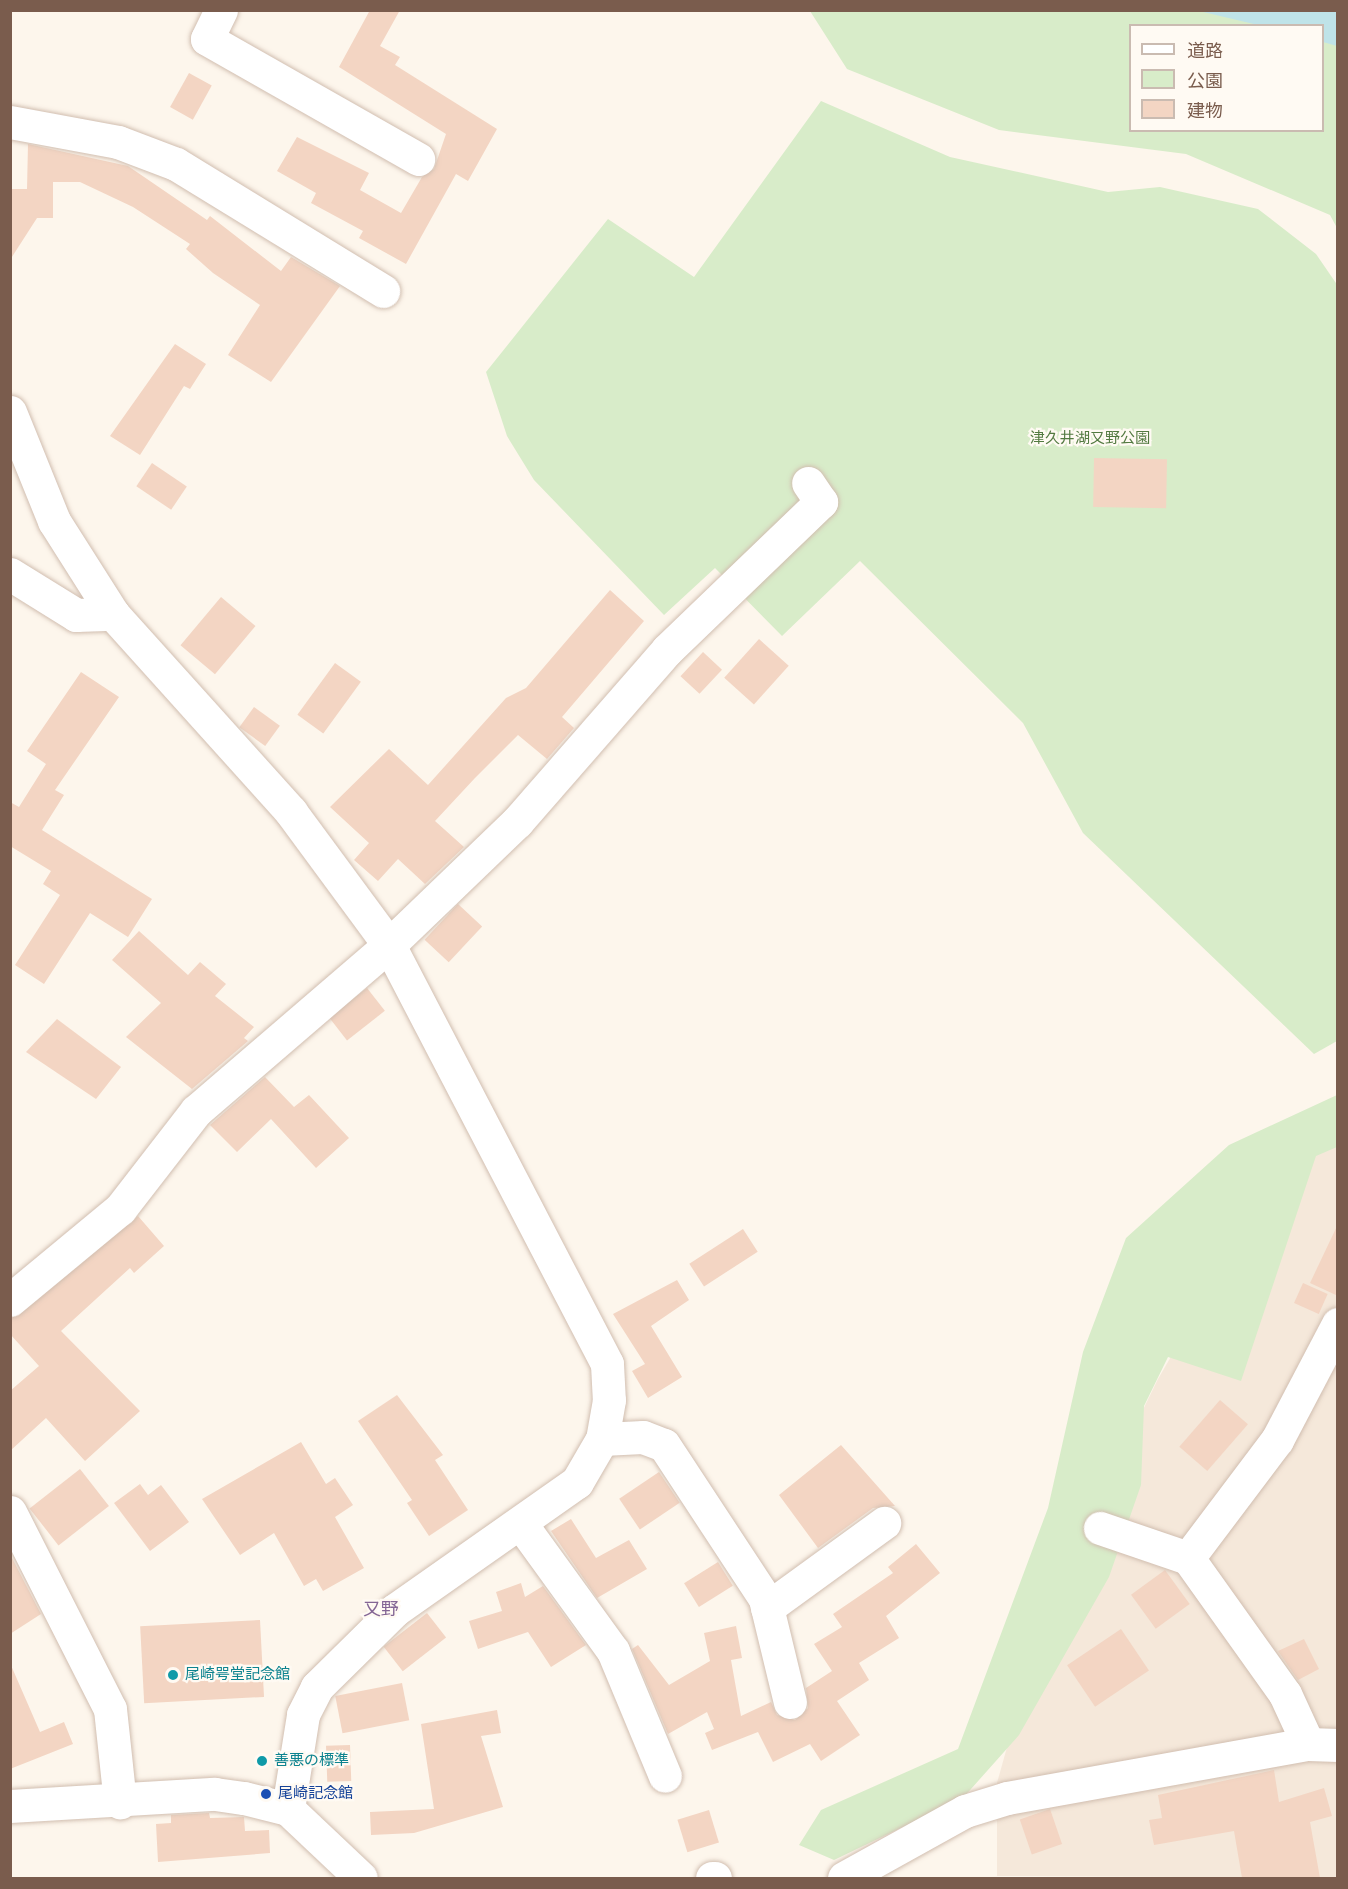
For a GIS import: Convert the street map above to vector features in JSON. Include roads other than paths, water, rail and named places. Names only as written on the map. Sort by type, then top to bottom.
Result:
[{"type":"street","points":[[221,10],[207,39],[418,159]]},
{"type":"street","points":[[10,122],[118,142],[176,164],[383,291]]},
{"type":"street","points":[[10,412],[54,521],[113,614],[291,812],[389,945],[596,1336],[610,1381],[602,1439],[577,1482],[521,1524],[394,1610],[317,1687],[303,1715],[288,1809]]},
{"type":"street","points":[[10,1300],[120,1209],[196,1112],[389,945],[517,822],[731,583],[821,502],[808,483]]},
{"type":"street","points":[[10,574],[76,615],[113,614]]},
{"type":"street","points":[[1188,1558],[1277,1440],[1338,1324]]},
{"type":"street","points":[[602,1439],[643,1437],[664,1445],[767,1608],[790,1702]]},
{"type":"street","points":[[10,1512],[110,1709],[120,1802]]},
{"type":"street","points":[[767,1608],[884,1523]]},
{"type":"street","points":[[521,1524],[613,1651],[665,1776]]},
{"type":"street","points":[[844,1878],[965,1811],[1007,1798],[1323,1745],[1188,1558],[1100,1528]]},
{"type":"street","points":[[10,1806],[120,1802],[215,1794],[288,1809],[362,1878]]},
{"type":"water","points":[[1199,11],[1337,11],[1337,46],[1324,42],[1324,24],[1254,24]]},
{"type":"place","name":"尾崎咢堂記念館","points":[[173,1675]]},
{"type":"place","name":"善悪の標準","points":[[262,1761]]},
{"type":"place","name":"尾崎記念館","points":[[266,1794]]},
{"type":"district","name":"又野","points":[[381,1609]]},
{"type":"park label","name":"津久井湖又野公園","points":[[1090,439]]}]
